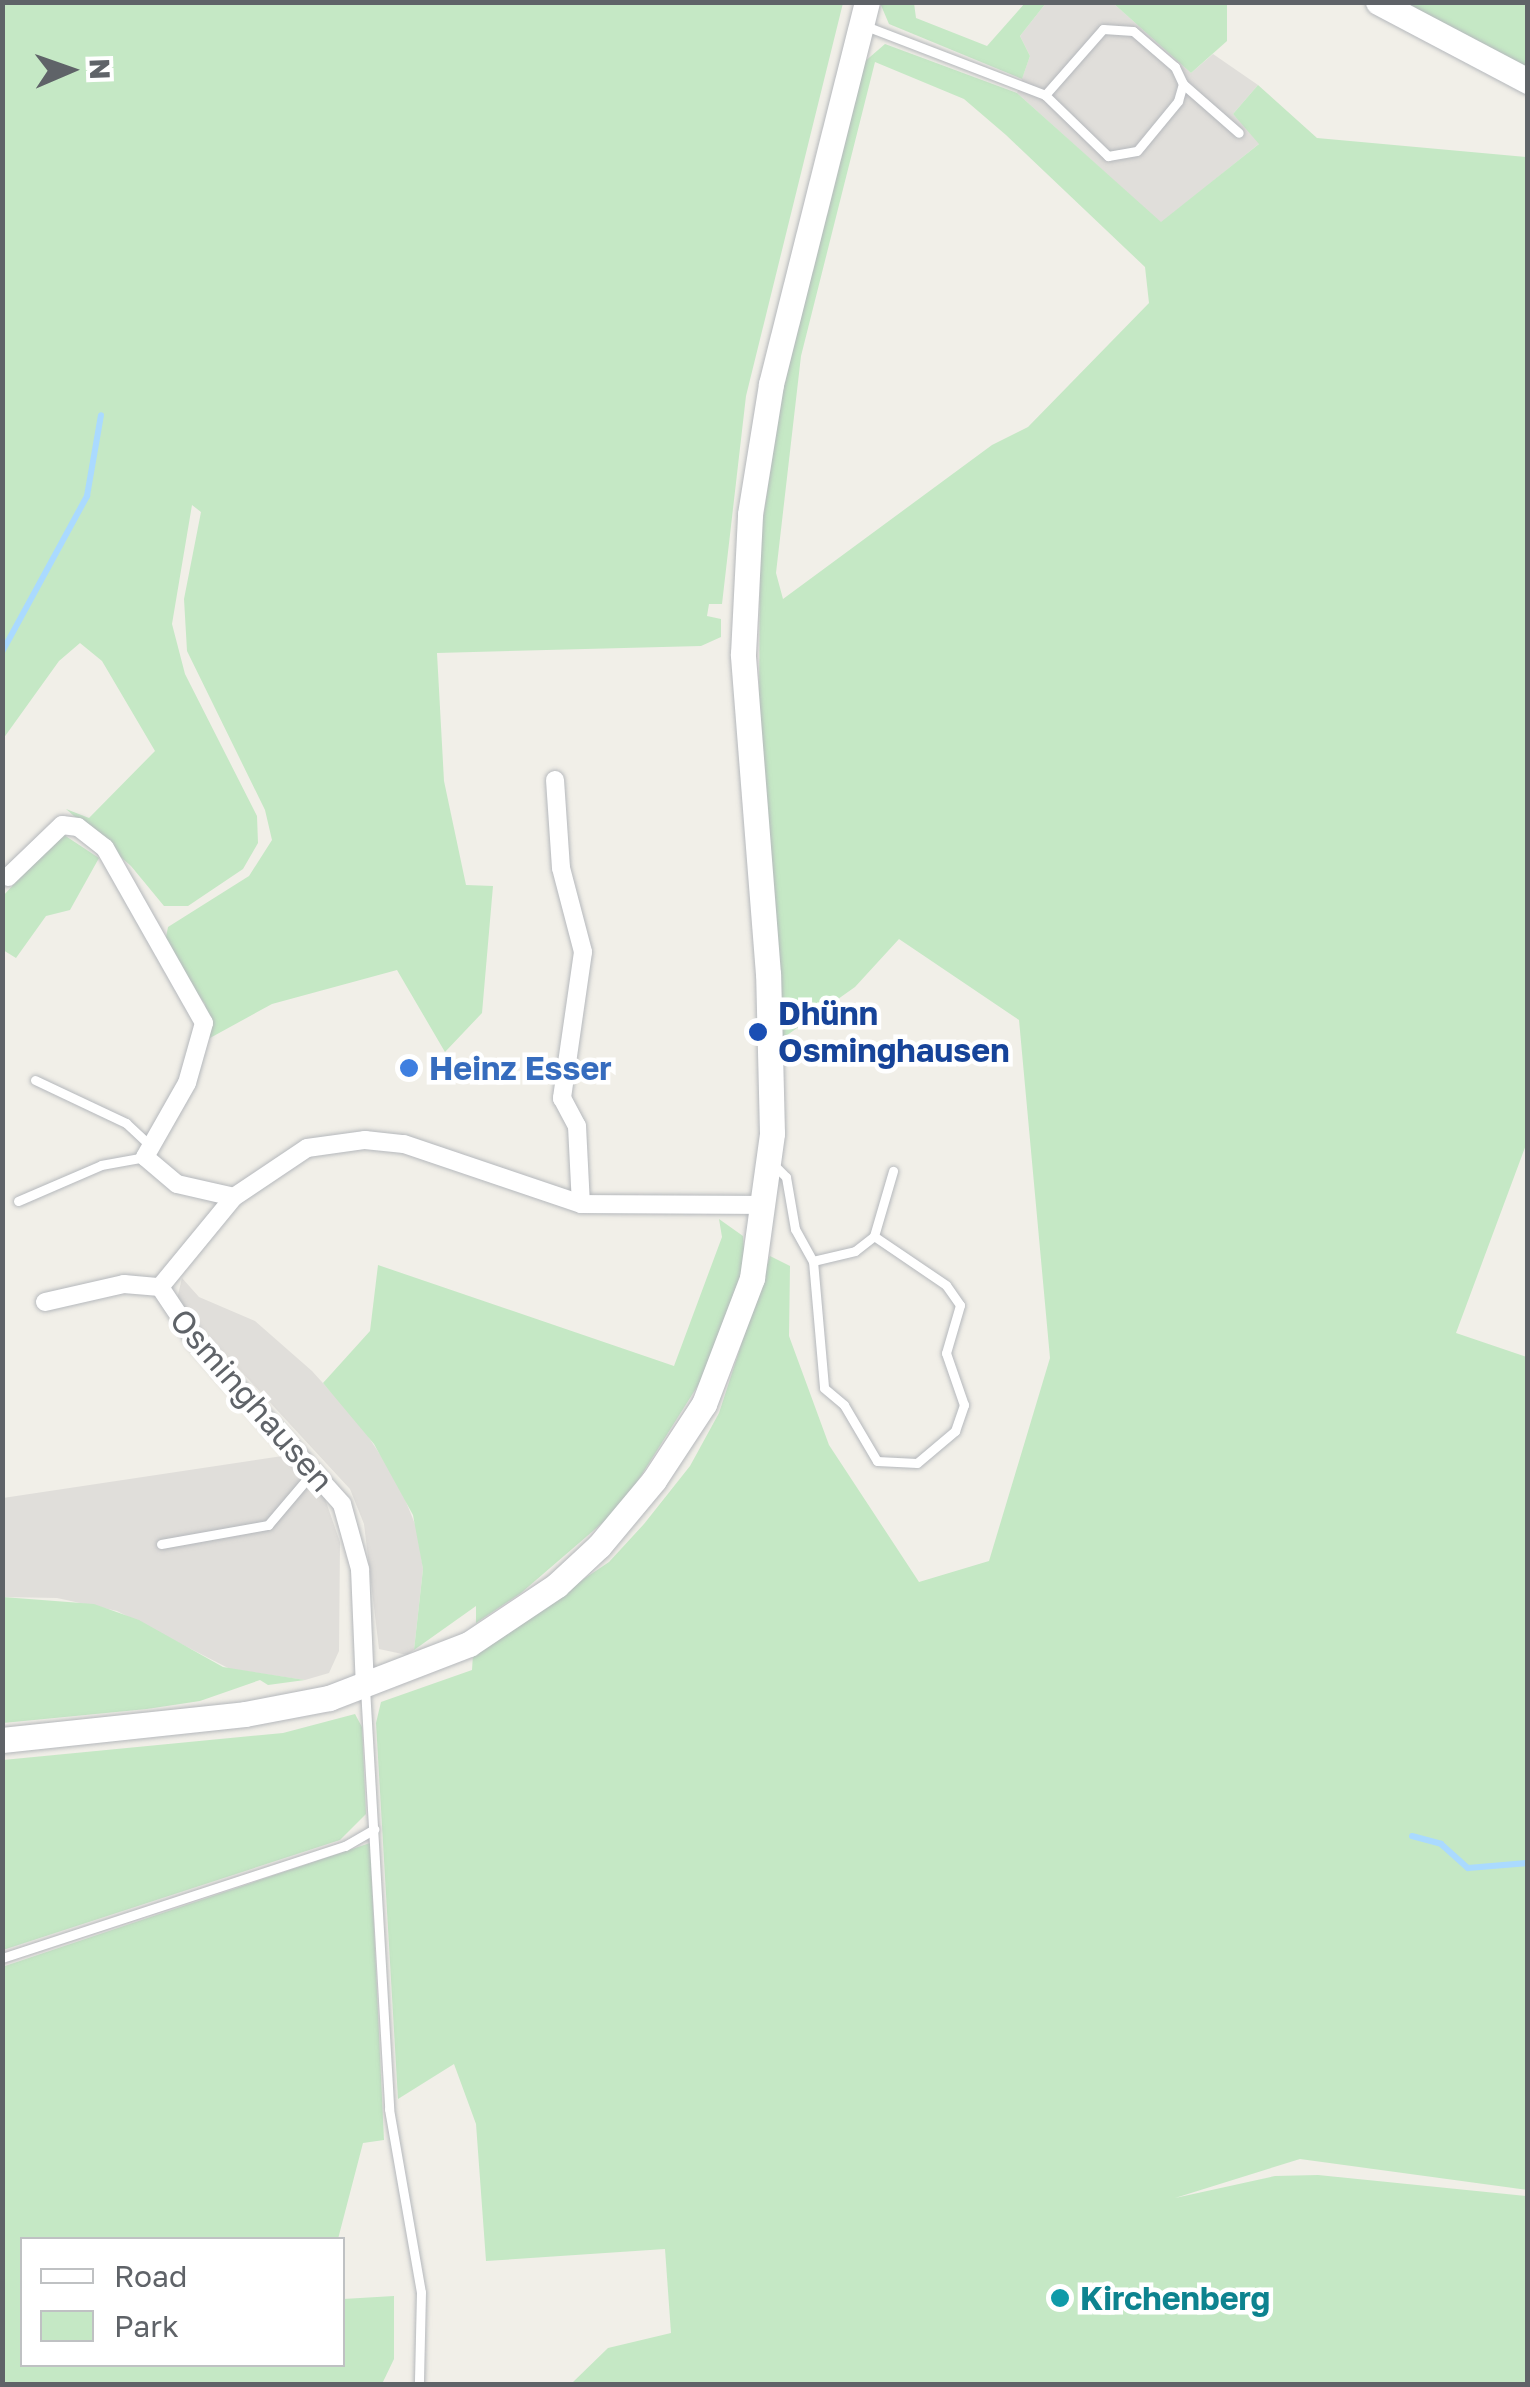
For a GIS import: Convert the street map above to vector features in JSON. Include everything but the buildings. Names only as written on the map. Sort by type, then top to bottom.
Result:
[{"type":"main road","points":[[1378,2],[1528,81]]},
{"type":"main road","points":[[2,1740],[245,1714],[365,1688],[470,1644],[556,1585],[620,1523],[676,1450],[718,1376],[752,1278],[770,1161],[773,1058],[743,654],[748,543],[772,384],[864,13]]},
{"type":"street","points":[[555,780],[561,868],[582,952],[562,1098],[577,1126],[581,1204]]},
{"type":"street","points":[[8,877],[55,828],[70,825],[87,832],[106,848],[157,945],[195,997],[204,1032],[187,1082],[148,1152],[167,1179],[234,1197]]},
{"type":"street","name":"Osminghausen","points":[[160,1288],[234,1197],[307,1148],[365,1140],[404,1144],[581,1204],[764,1206]]},
{"type":"street","name":"Osminghausen","points":[[45,1302],[124,1284],[160,1288],[196,1341],[314,1470],[342,1504],[352,1530],[365,1688]]},
{"type":"lane","points":[[864,13],[1045,95],[1108,156],[1137,151],[1178,101],[1182,84]]},
{"type":"lane","points":[[1045,95],[1103,29],[1132,31],[1176,67],[1182,84],[1240,133]]},
{"type":"lane","points":[[18,1201],[101,1165],[148,1152],[126,1123],[35,1080]]},
{"type":"lane","points":[[770,1161],[786,1177],[795,1229],[814,1262],[824,1388],[844,1405],[877,1461],[917,1463],[955,1431],[964,1405],[946,1354],[960,1305],[946,1285],[874,1236]]},
{"type":"lane","points":[[814,1262],[855,1251],[874,1236],[893,1171]]},
{"type":"lane","points":[[161,1544],[268,1525],[314,1470]]},
{"type":"lane","points":[[365,1688],[393,2145],[421,2292],[419,2382]]},
{"type":"lane","points":[[2,1958],[344,1846],[375,1828]]},
{"type":"shaded area","points":[[1046,3],[1113,3],[1191,73],[1213,54],[1258,85],[1233,114],[1260,143],[1161,223],[1017,93],[1030,56],[1020,36]]},
{"type":"shaded area","points":[[182,1278],[199,1297],[255,1321],[312,1371],[360,1424],[398,1482],[417,1529],[423,1569],[414,1650],[407,1655],[379,1649],[364,1524],[350,1489],[177,1299]]},
{"type":"shaded area","points":[[289,1455],[323,1493],[340,1542],[339,1651],[329,1673],[305,1680],[230,1669],[117,1611],[57,1598],[3,1597],[3,1498]]},
{"type":"green space","points":[[3,3],[843,3],[746,396],[722,604],[709,604],[707,616],[721,619],[721,637],[701,646],[437,653],[444,781],[466,885],[493,886],[482,1013],[445,1052],[397,970],[272,1004],[210,1038],[205,1004],[164,947],[168,927],[249,876],[272,840],[265,810],[187,651],[184,599],[201,512],[192,505],[172,624],[185,674],[257,816],[258,843],[243,869],[188,906],[164,906],[131,866],[66,809],[89,818],[155,751],[102,661],[80,643],[59,661],[3,739]]},
{"type":"green space","points":[[880,3],[914,3],[916,18],[987,46],[1025,3],[1046,3],[1020,36],[1030,56],[1022,79],[889,24]]},
{"type":"green space","points":[[1113,3],[1227,3],[1227,41],[1191,73]]},
{"type":"green space","points":[[1397,3],[1527,3],[1527,73]]},
{"type":"green space","points":[[885,44],[1017,93],[1161,222],[1259,144],[1233,114],[1258,85],[1317,138],[1527,157],[1527,1142],[1456,1333],[1527,1357],[1527,2190],[1300,2159],[1175,2198],[1275,2176],[1318,2175],[1527,2196],[1527,2384],[560,2384],[572,2383],[608,2348],[671,2333],[665,2249],[486,2261],[476,2124],[454,2064],[398,2099],[376,1723],[381,1702],[472,1670],[473,1654],[609,1562],[644,1524],[690,1466],[719,1413],[770,1256],[790,1266],[789,1336],[829,1445],[919,1582],[989,1561],[1050,1358],[1019,1020],[899,939],[855,987],[783,1038],[759,731],[760,540],[781,398],[863,63]],"holes":[[[875,62],[964,99],[1145,267],[1149,303],[1028,427],[992,445],[783,599],[776,573],[801,356]]]},
{"type":"green space","points":[[61,833],[99,858],[70,910],[46,916],[16,958],[3,950],[3,896]]},
{"type":"green space","points":[[719,1219],[743,1236],[745,1262],[707,1371],[622,1506],[521,1593],[476,1623],[476,1606],[414,1650],[423,1569],[413,1515],[374,1444],[323,1383],[370,1331],[378,1265],[674,1366],[722,1237]]},
{"type":"green space","points":[[3,1597],[94,1604],[139,1620],[223,1667],[305,1680],[268,1685],[260,1680],[200,1701],[147,1709],[3,1723]]},
{"type":"green space","points":[[355,1714],[362,1727],[366,1814],[340,1840],[3,1950],[3,1760],[283,1733]]},
{"type":"green space","points":[[370,1843],[384,2140],[363,2143],[339,2237],[20,2237],[20,2367],[345,2367],[345,2299],[394,2296],[394,2359],[382,2384],[3,2384],[2,1967]]},
{"type":"waterway","points":[[2,652],[87,496],[101,415]]},
{"type":"waterway","points":[[1412,1836],[1441,1844],[1468,1868],[1528,1863]]},
{"type":"place","name":"Dhünn Osminghausen","points":[[758,1032]]},
{"type":"place","name":"Heinz Esser","points":[[409,1068]]},
{"type":"place","name":"Kirchenberg","points":[[1060,2298]]}]
